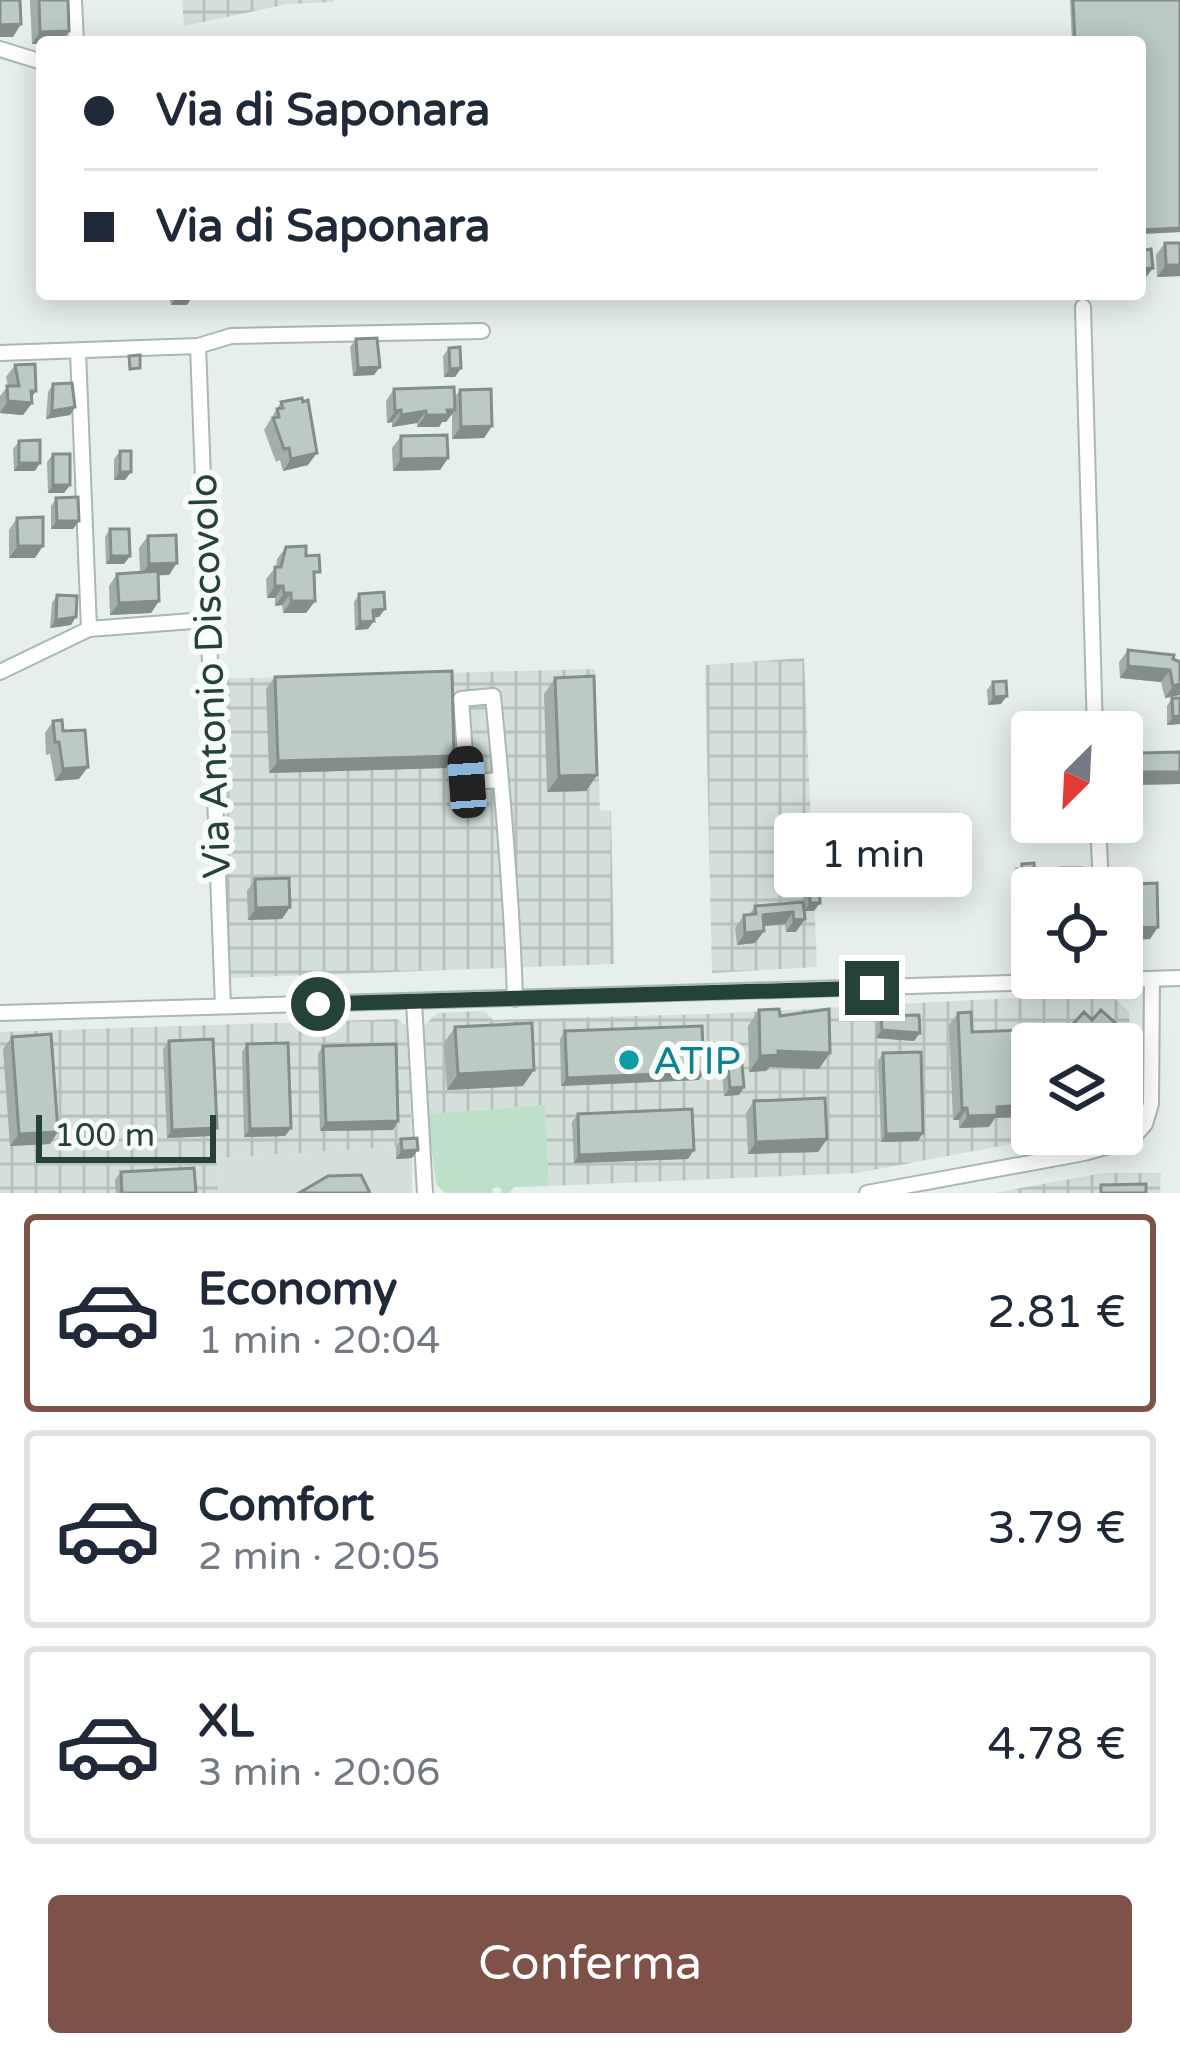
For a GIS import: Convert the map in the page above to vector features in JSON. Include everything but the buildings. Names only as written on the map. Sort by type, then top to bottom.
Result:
[{"type":"street","points":[[74,0],[76,36]]},
{"type":"street","points":[[0,49],[36,60]]},
{"type":"street","points":[[1083,307],[1095,711]]},
{"type":"street","points":[[0,353],[198,346],[231,336],[482,331]]},
{"type":"street","name":"Via Antonio Discovolo","points":[[198,346],[223,1006]]},
{"type":"street","points":[[78,352],[89,629]]},
{"type":"street","points":[[0,672],[89,629],[206,620]]},
{"type":"street","points":[[501,780],[467,782],[461,699],[494,696],[501,780],[515,999]]},
{"type":"street","points":[[1143,980],[1180,978]]},
{"type":"street","points":[[867,1193],[1131,1140],[1145,1124],[1151,1103],[1152,980]]},
{"type":"street","points":[[0,1013],[1011,982]]},
{"type":"street","points":[[414,1003],[425,1193]]},
{"type":"shaded area","points":[[182,0],[334,2],[288,4],[184,26]]},
{"type":"shaded area","points":[[804,658],[817,967],[712,973],[705,665]]},
{"type":"shaded area","points":[[595,669],[600,810],[611,811],[614,964],[226,978],[213,679]]},
{"type":"shaded area","points":[[1011,998],[1115,999],[1129,1012],[1129,1023],[1011,1023],[1011,1144],[857,1173],[549,1186],[545,1105],[427,1114],[424,1026],[437,1013],[484,1011],[493,1020]]},
{"type":"shaded area","points":[[397,1019],[408,1027],[412,1146],[217,1158],[218,1193],[0,1193],[0,1032]]},
{"type":"shaded area","points":[[412,1146],[412,1193],[218,1193],[217,1158]]},
{"type":"shaded area","points":[[1103,1173],[1161,1173],[1160,1193],[995,1193]]},
{"type":"green space","points":[[545,1105],[549,1186],[514,1187],[509,1193],[502,1193],[500,1187],[492,1193],[445,1193],[436,1184],[427,1114]]},
{"type":"place","name":"ATIP","points":[[629,1060]]},
{"type":"route","points":[[318,1004],[872,988]]}]
